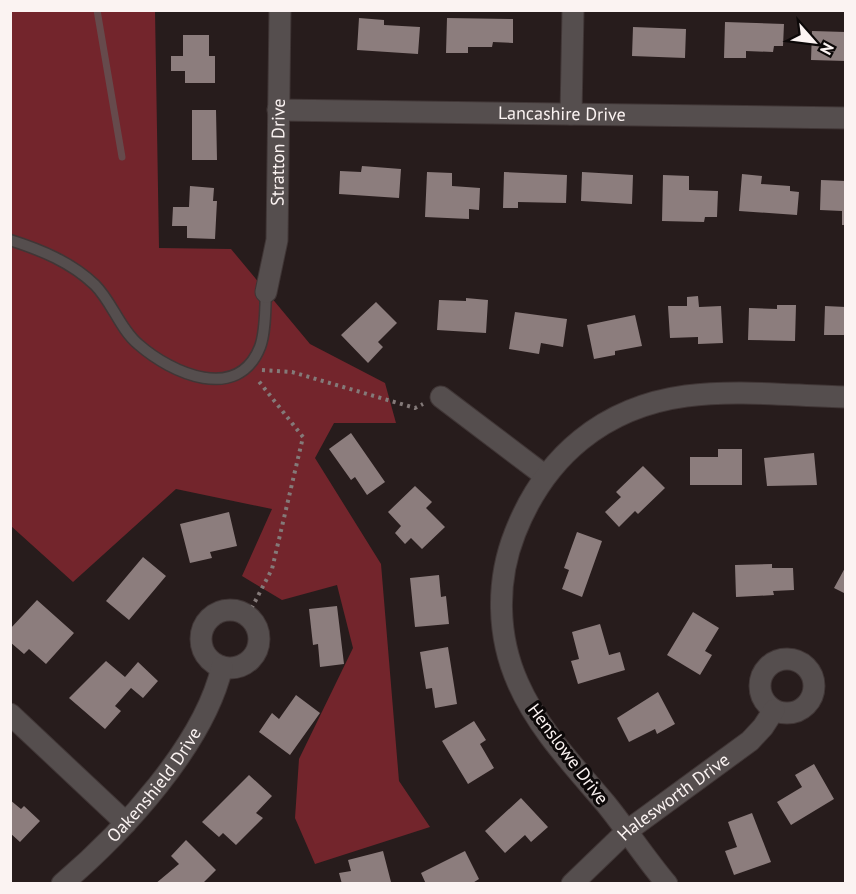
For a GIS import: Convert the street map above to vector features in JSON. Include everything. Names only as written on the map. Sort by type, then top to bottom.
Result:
[{"type":"street","name":"Stratton Drive","points":[[266,292],[277,240],[279,10]]},
{"type":"street","points":[[571,114],[573,10]]},
{"type":"street","name":"Lancashire Drive","points":[[278,110],[846,118]]},
{"type":"street","name":"Henslowe Drive","points":[[667,884],[543,728],[528,705],[508,656],[501,606],[502,582],[511,543],[522,516],[544,475],[575,444],[601,425],[661,401],[715,394],[846,397]]},
{"type":"street","points":[[441,397],[544,475]]},
{"type":"street","points":[[228,609],[248,615],[259,632],[256,652],[242,666],[222,668],[206,656],[202,646],[204,626],[210,618],[228,609]]},
{"type":"street","name":"Oakenshield Drive","points":[[62,884],[126,823],[168,769],[204,717],[217,689],[222,668]]},
{"type":"street","name":"Halesworth Drive","points":[[572,884],[627,831],[750,741],[774,710]]},
{"type":"street","points":[[10,714],[126,823]]},
{"type":"lane","points":[[10,240],[55,256],[95,285],[137,344],[164,362],[199,377],[224,381],[249,369],[261,345],[266,292]]},
{"type":"path","points":[[249,369],[292,372],[415,408],[441,397]]},
{"type":"path","points":[[248,615],[272,569],[303,437],[249,369]]},
{"type":"shaded area","points":[[11,11],[155,11],[159,248],[231,249],[310,344],[385,383],[396,423],[334,423],[315,458],[381,564],[399,781],[430,827],[315,864],[295,818],[299,759],[353,648],[337,585],[282,600],[242,576],[272,509],[176,489],[73,582],[11,526]]},
{"type":"building","points":[[359,18],[384,20],[384,25],[420,27],[418,54],[357,50]]},
{"type":"building","points":[[447,18],[513,19],[513,43],[493,42],[492,47],[468,47],[468,53],[446,53]]},
{"type":"building","points":[[725,22],[784,24],[783,46],[774,46],[773,52],[746,51],[746,58],[724,58]]},
{"type":"building","points":[[633,27],[686,29],[685,58],[632,56]]},
{"type":"building","points":[[812,31],[846,32],[846,61],[811,60]]},
{"type":"building","points":[[183,35],[209,35],[209,56],[215,56],[215,83],[185,83],[185,71],[171,71],[171,56],[183,56]]},
{"type":"building","points":[[192,110],[216,110],[217,160],[192,160]]},
{"type":"building","points":[[362,166],[401,169],[399,198],[339,194],[340,171],[361,172]]},
{"type":"building","points":[[427,172],[452,173],[452,186],[480,188],[479,210],[469,209],[469,219],[425,217]]},
{"type":"building","points":[[504,172],[567,175],[566,203],[518,202],[518,208],[503,208]]},
{"type":"building","points":[[582,172],[633,175],[632,204],[581,201]]},
{"type":"building","points":[[742,174],[762,176],[761,184],[790,186],[790,191],[799,192],[797,215],[739,211]]},
{"type":"building","points":[[663,175],[689,176],[689,190],[718,191],[717,217],[705,217],[704,222],[662,221]]},
{"type":"building","points":[[821,180],[846,181],[846,225],[842,225],[842,211],[820,210]]},
{"type":"building","points":[[190,186],[214,188],[213,201],[217,201],[215,239],[187,238],[187,226],[172,226],[173,207],[189,207]]},
{"type":"building","points":[[698,296],[699,307],[721,306],[723,343],[698,344],[698,337],[670,338],[668,306],[687,306],[687,297]]},
{"type":"building","points":[[466,298],[488,300],[486,333],[437,330],[439,300],[466,301]]},
{"type":"building","points":[[376,302],[397,323],[378,342],[383,347],[368,363],[341,335]]},
{"type":"building","points":[[777,305],[796,305],[795,341],[748,340],[749,308],[777,309]]},
{"type":"building","points":[[825,306],[846,307],[846,335],[824,335]]},
{"type":"building","points":[[515,312],[567,319],[563,347],[541,343],[539,354],[509,349]]},
{"type":"building","points":[[635,315],[642,346],[615,351],[615,355],[594,359],[587,325]]},
{"type":"building","points":[[351,433],[385,482],[367,495],[355,477],[351,480],[329,449]]},
{"type":"building","points":[[718,449],[742,449],[742,485],[690,485],[690,457],[718,457]]},
{"type":"building","points":[[814,453],[817,485],[767,486],[764,458]]},
{"type":"building","points":[[643,466],[665,488],[638,514],[635,511],[619,527],[605,512],[621,497],[616,492]]},
{"type":"building","points":[[415,486],[432,502],[426,508],[445,527],[422,549],[411,538],[405,544],[395,533],[401,526],[388,512]]},
{"type":"building","points":[[229,512],[237,546],[210,552],[212,558],[190,563],[180,524]]},
{"type":"building","points":[[577,532],[602,541],[582,597],[562,589],[569,570],[564,568]]},
{"type":"building","points":[[143,557],[166,576],[129,620],[106,601]]},
{"type":"building","points":[[772,564],[772,568],[793,568],[794,590],[773,591],[774,595],[736,597],[735,565]]},
{"type":"building","points":[[846,566],[846,594],[834,588]]},
{"type":"building","points":[[439,575],[441,597],[446,596],[449,624],[415,627],[410,578]]},
{"type":"building","points":[[37,600],[74,633],[46,664],[29,649],[24,654],[10,642],[10,629]]},
{"type":"building","points":[[337,606],[344,664],[320,667],[318,644],[313,645],[309,609]]},
{"type":"building","points":[[693,612],[719,628],[705,651],[712,655],[700,675],[667,655]]},
{"type":"building","points":[[600,624],[609,655],[620,652],[625,670],[578,684],[571,661],[579,659],[572,632]]},
{"type":"building","points":[[448,647],[457,704],[435,708],[432,688],[426,689],[420,652]]},
{"type":"building","points":[[106,661],[125,677],[138,662],[158,681],[143,698],[131,688],[115,706],[121,711],[105,729],[69,698]]},
{"type":"building","points":[[658,692],[675,724],[657,734],[655,729],[629,742],[617,718]]},
{"type":"building","points":[[296,695],[320,713],[290,755],[259,732],[272,713],[279,719]]},
{"type":"building","points":[[474,721],[486,740],[480,744],[494,768],[468,784],[442,741]]},
{"type":"building","points":[[814,764],[834,799],[791,825],[777,802],[802,787],[795,775]]},
{"type":"building","points":[[249,775],[272,796],[256,813],[263,818],[236,845],[223,833],[219,837],[202,822]]},
{"type":"building","points":[[521,798],[548,827],[531,842],[525,835],[505,853],[485,831]]},
{"type":"building","points":[[10,800],[21,809],[24,806],[40,821],[20,842],[10,833]]},
{"type":"building","points":[[752,813],[771,862],[734,875],[725,851],[737,847],[728,822]]},
{"type":"building","points":[[186,840],[216,870],[202,884],[155,884],[179,864],[171,856]]},
{"type":"building","points":[[383,851],[391,882],[342,884],[339,873],[351,871],[348,860]]},
{"type":"building","points":[[465,851],[479,879],[471,884],[426,884],[421,873]]},
{"type":"waterway","points":[[97,10],[122,157]]}]
